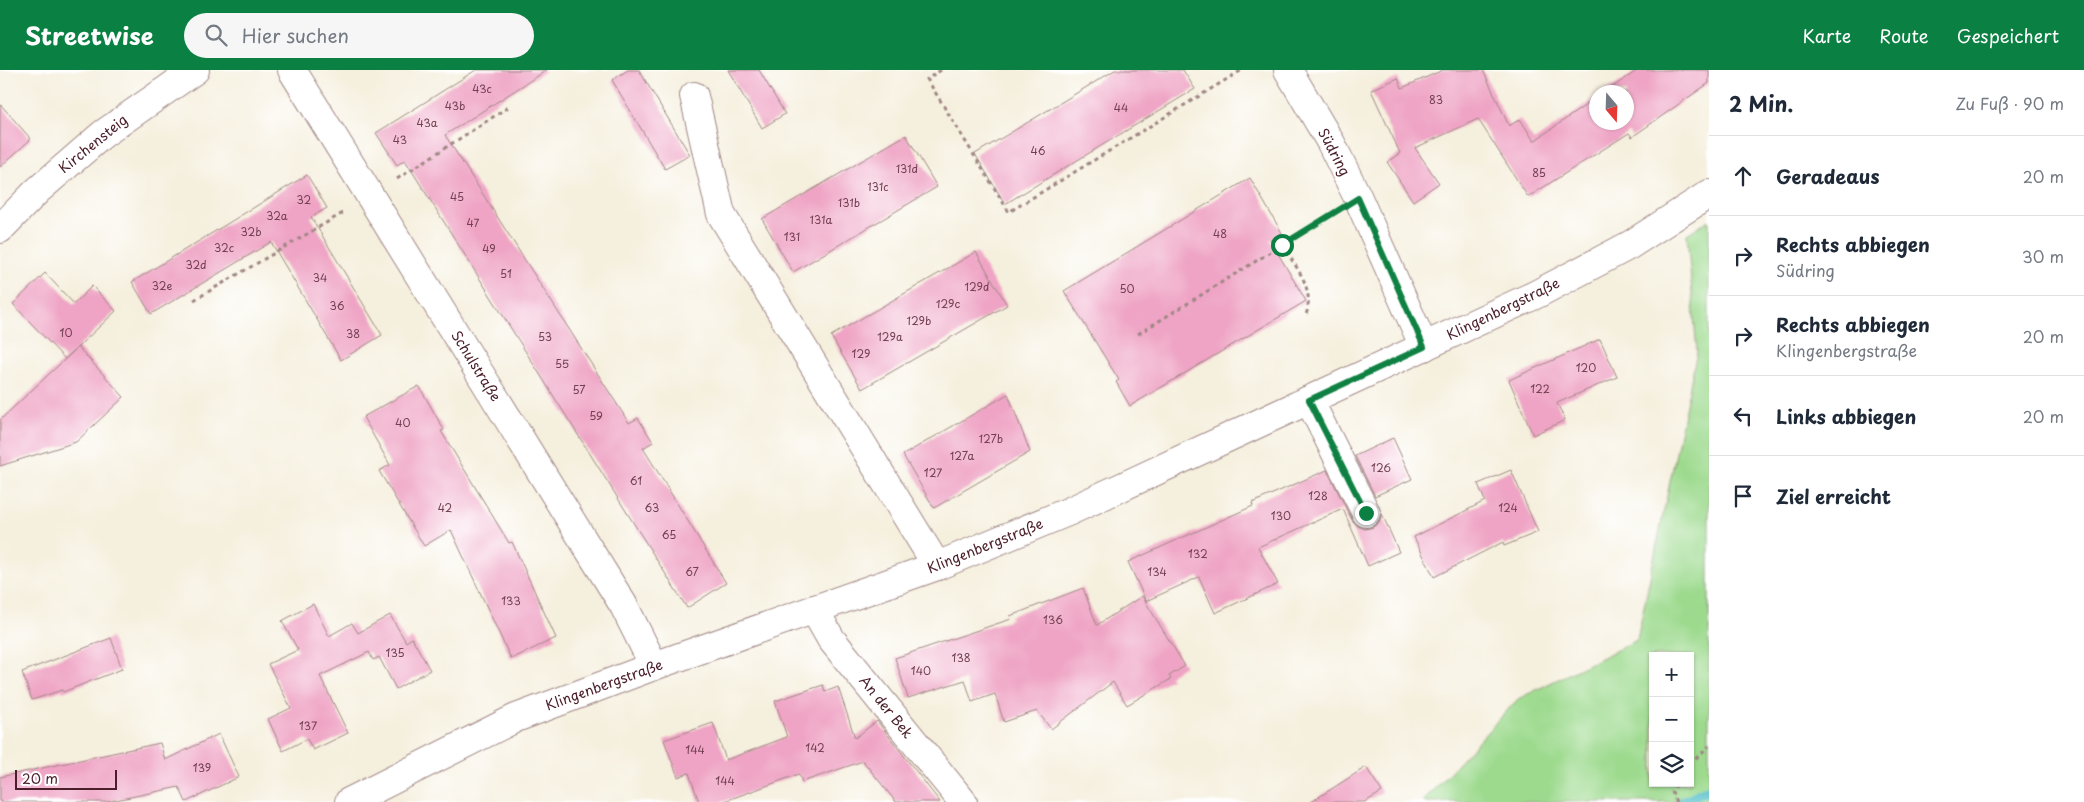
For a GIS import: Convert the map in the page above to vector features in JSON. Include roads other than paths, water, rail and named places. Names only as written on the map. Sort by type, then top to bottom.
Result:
[{"type":"street","name":"Kirchensteig","points":[[0,229],[37,191],[103,134],[195,70]]},
{"type":"street","name":"Schulstraße","points":[[292,70],[624,606],[654,666]]},
{"type":"street","name":"Südring","points":[[1288,70],[1331,143],[1358,198],[1424,347]]},
{"type":"street","points":[[694,96],[721,214],[936,566]]},
{"type":"street","name":"Klingenbergstraße","points":[[349,802],[516,718],[654,666],[936,566],[1070,511],[1537,294],[1622,250],[1709,194]]},
{"type":"street","points":[[1309,400],[1366,513]]},
{"type":"street","name":"An der Bek","points":[[814,609],[831,639],[963,802]]},
{"type":"waterway","points":[[1682,802],[1709,789]]}]
